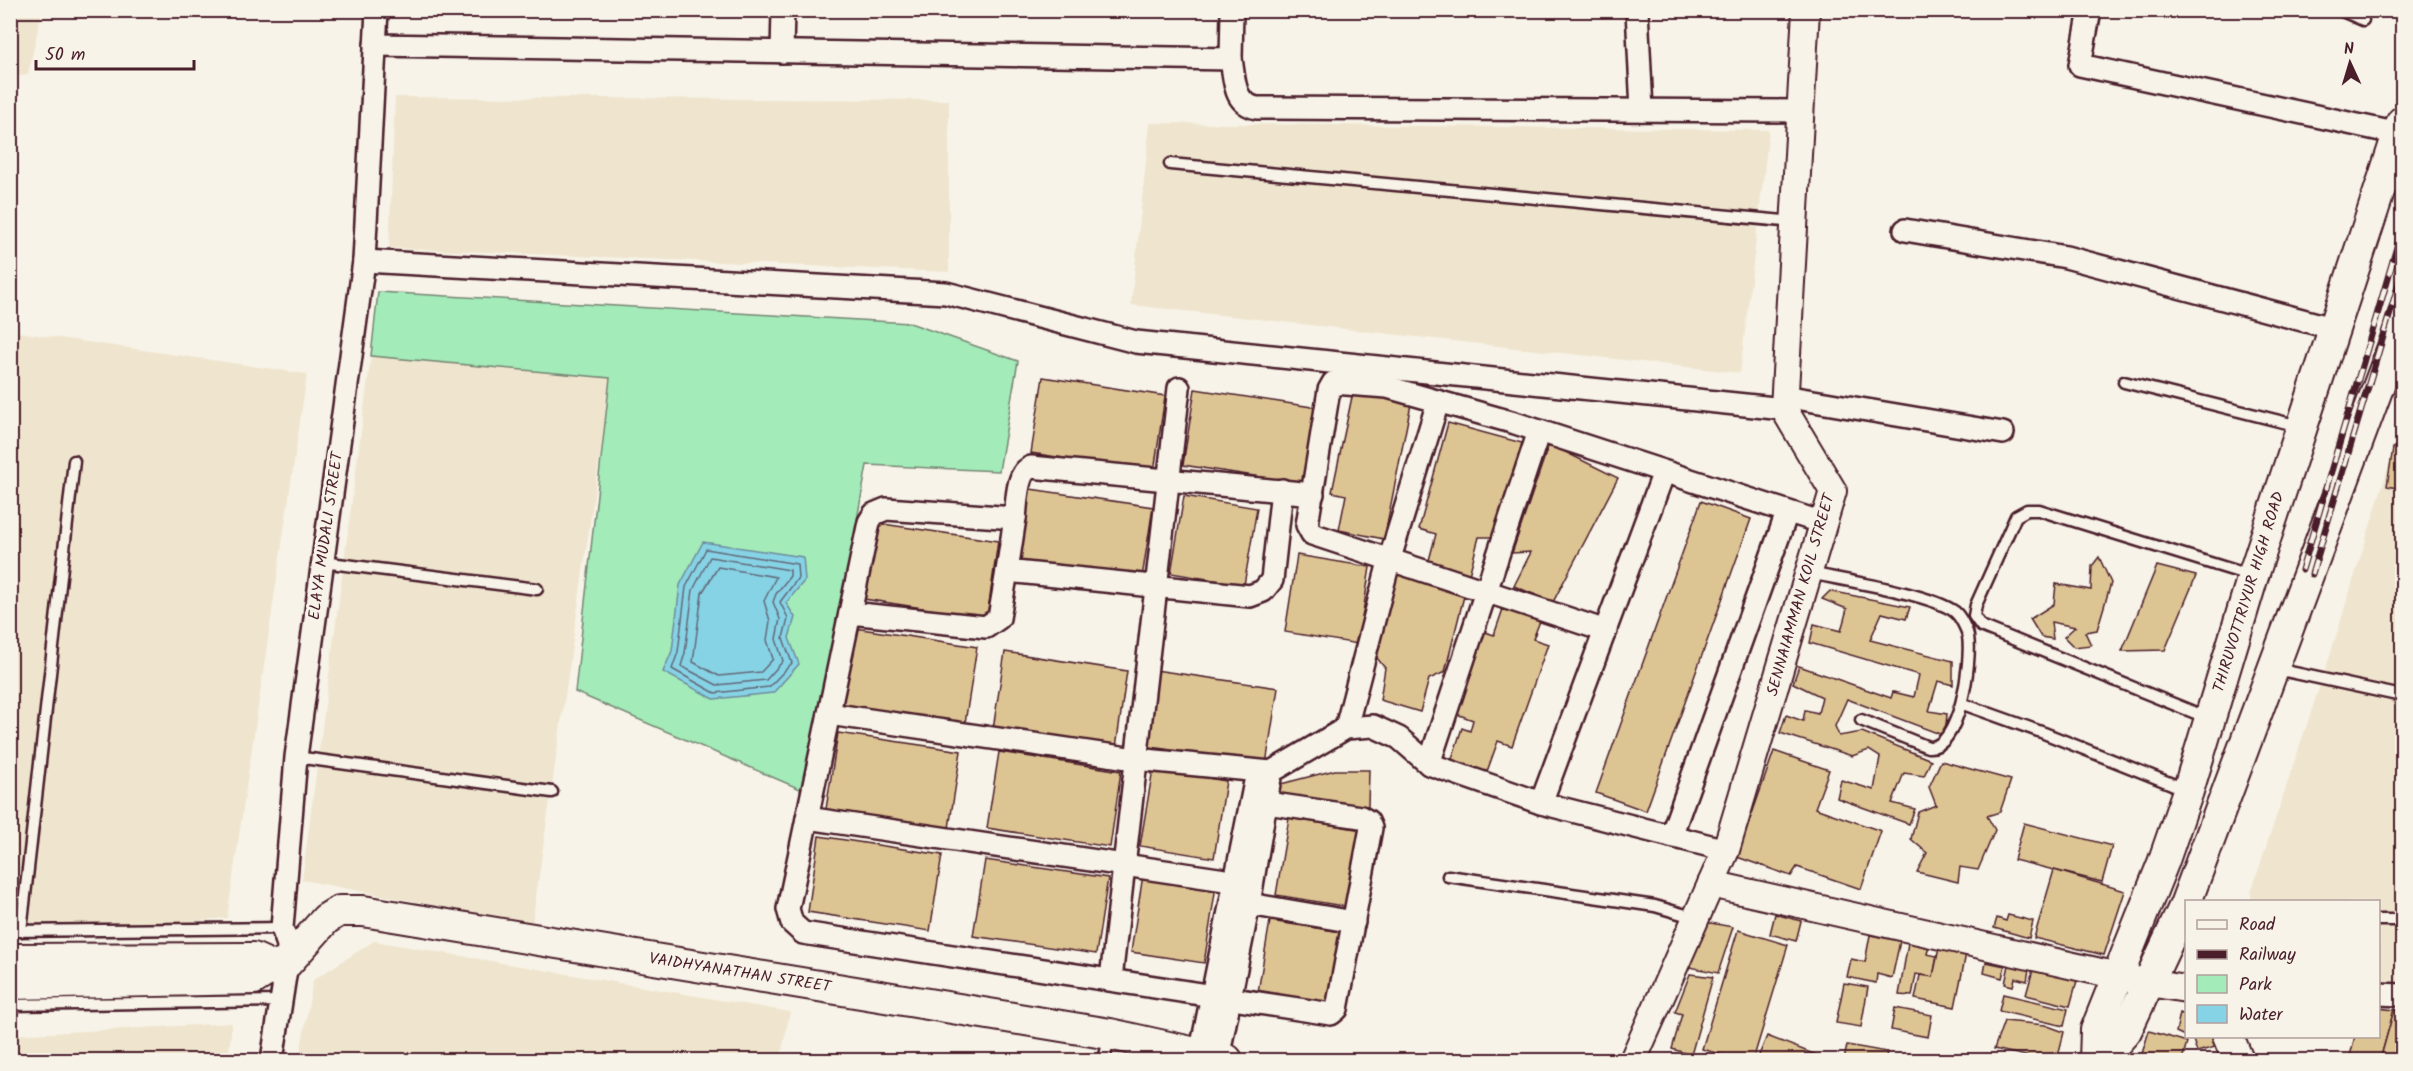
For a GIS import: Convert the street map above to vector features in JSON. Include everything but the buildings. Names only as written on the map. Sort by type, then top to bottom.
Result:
[{"type":"main road","name":"THIRUVOTTRIYUR HIGH ROAD","points":[[2095,1060],[2096,1030],[2163,863],[2188,791],[2253,576],[2401,128]]},
{"type":"main road","points":[[2191,900],[2272,668],[2403,323]]},
{"type":"main road","name":"VAIDHYANATHAN STREET","points":[[64,970],[254,979],[280,965],[326,919],[339,911],[363,910],[1107,1047],[1215,1058]]},
{"type":"main road","points":[[2100,1060],[2126,1031],[2149,983],[2183,924]]},
{"type":"main road","points":[[10,958],[64,970]]},
{"type":"main road","points":[[10,984],[64,970]]},
{"type":"main road","points":[[2229,1038],[2238,1060]]},
{"type":"street","name":"ELAYA MUDALI STREET","points":[[272,1060],[280,1001],[280,965],[288,945],[282,928],[296,757],[364,261],[377,10]]},
{"type":"street","points":[[782,52],[783,10]]},
{"type":"street","points":[[1232,10],[1231,60],[1238,98],[1244,106],[1257,108],[1800,111]]},
{"type":"street","points":[[1637,10],[1642,110]]},
{"type":"street","points":[[1784,403],[1806,10]]},
{"type":"street","points":[[2090,10],[2080,65],[2401,128]]},
{"type":"street","points":[[375,45],[1231,60]]},
{"type":"street","points":[[1905,230],[2066,257],[2336,329]]},
{"type":"street","points":[[364,261],[946,293],[1136,342],[1784,403],[2003,433]]},
{"type":"street","points":[[1606,631],[1312,534],[1307,525],[1329,390],[1333,384],[1386,387],[1539,431],[1824,524]]},
{"type":"street","points":[[1111,979],[1154,588],[1179,388]]},
{"type":"street","points":[[1346,728],[1390,558],[1438,402]]},
{"type":"street","name":"SENNAIAMMAN KOIL STREET","points":[[1633,1060],[1726,850],[1833,491],[1784,403]]},
{"type":"street","points":[[1429,764],[1539,431]]},
{"type":"street","points":[[850,613],[986,627],[999,618],[1022,476],[1026,469],[1031,467],[1313,494]]},
{"type":"street","points":[[1541,803],[1665,472]]},
{"type":"street","points":[[1007,572],[1250,596],[1263,591],[1272,580],[1282,490]]},
{"type":"street","points":[[1015,518],[886,508],[874,514],[869,522],[788,909],[792,923],[803,933],[1330,1014],[1337,1009],[1371,828],[1368,821],[1361,817],[1267,803]]},
{"type":"street","points":[[1671,836],[1787,513]]},
{"type":"street","points":[[829,714],[1135,759],[1264,772],[1346,728],[1365,725],[1384,730],[1399,738],[1429,764],[1541,803],[1726,850]]},
{"type":"street","points":[[1215,1058],[1221,997],[1267,803],[1264,772]]},
{"type":"street","points":[[1246,890],[1264,772]]},
{"type":"street","points":[[807,818],[1123,865],[1246,890],[1354,922]]},
{"type":"street","points":[[1711,884],[2149,983],[2185,989]]},
{"type":"street","points":[[2380,994],[2403,995]]},
{"type":"lane","points":[[2340,10],[2363,20]]},
{"type":"lane","points":[[1170,164],[1794,222]]},
{"type":"lane","points":[[2124,382],[2302,427]]},
{"type":"lane","points":[[74,461],[16,931],[282,928]]},
{"type":"lane","points":[[2210,718],[1981,626],[1974,616],[1976,604],[2016,516],[2027,510],[2039,510],[2253,576]]},
{"type":"lane","points":[[322,562],[537,589]]},
{"type":"lane","points":[[1809,572],[1932,601],[1956,613],[1968,635],[1963,704],[1943,743],[1936,747],[1928,747],[1861,720]]},
{"type":"lane","points":[[2272,668],[2403,696]]},
{"type":"lane","points":[[1963,704],[2044,733],[2188,791]]},
{"type":"lane","points":[[296,757],[552,792]]},
{"type":"lane","points":[[1448,876],[1655,906],[1696,918]]},
{"type":"lane","points":[[2380,920],[2403,920]]},
{"type":"lane","points":[[10,1005],[280,1001]]},
{"type":"shaded area","points":[[10,11],[42,11],[28,75],[11,77]]},
{"type":"shaded area","points":[[395,97],[949,100],[949,272],[389,248]]},
{"type":"shaded area","points":[[1150,123],[1769,130],[1740,373],[1131,305]]},
{"type":"shaded area","points":[[11,331],[307,374],[227,918],[11,939]]},
{"type":"shaded area","points":[[371,356],[611,378],[532,924],[302,880]]},
{"type":"shaded area","points":[[2402,423],[2402,989],[2380,987],[2380,900],[2251,900],[2251,892],[2331,652]]},
{"type":"shaded area","points":[[374,941],[790,1012],[780,1060],[299,1060],[313,980]]},
{"type":"shaded area","points":[[232,1023],[228,1060],[11,1060],[11,1035]]},
{"type":"green space","points":[[378,292],[910,323],[1018,361],[999,471],[867,465],[807,792],[575,692],[610,378],[371,356]]},
{"type":"water","points":[[703,542],[803,557],[805,580],[786,603],[795,617],[789,638],[799,664],[773,693],[714,699],[663,672],[672,651],[680,585]]},
{"type":"railway","points":[[2302,570],[2402,230]]},
{"type":"railway","points":[[2312,574],[2402,273]]}]
